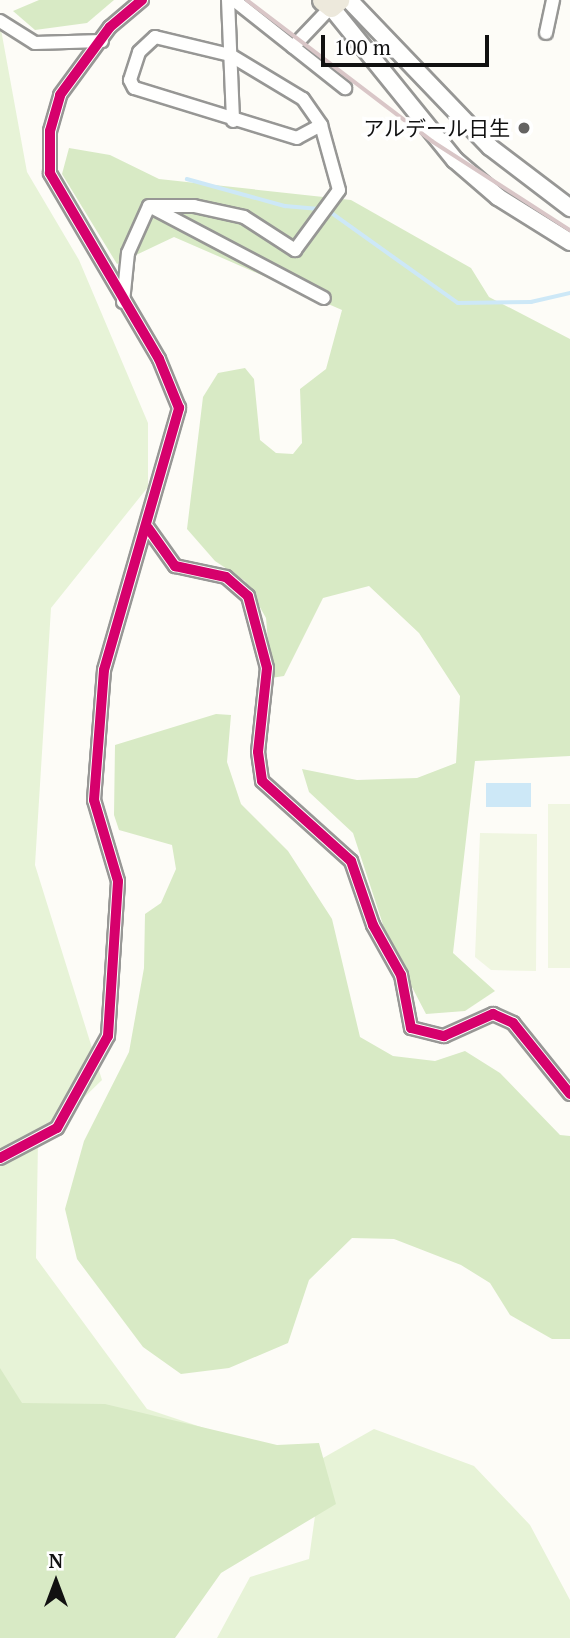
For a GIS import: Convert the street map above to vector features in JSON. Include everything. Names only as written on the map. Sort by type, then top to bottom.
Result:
[{"type":"street","points":[[0,1158],[57,1128],[108,1036],[118,881],[94,800],[94,767],[104,670],[134,548],[148,528],[178,408],[159,359],[123,302],[50,173],[50,131],[60,95],[102,41],[142,0]]},
{"type":"street","points":[[228,0],[233,121]]},
{"type":"street","points":[[234,0],[345,88]]},
{"type":"street","points":[[546,33],[553,0]]},
{"type":"street","points":[[293,47],[335,2]]},
{"type":"street","points":[[335,2],[423,73],[490,147],[570,208]]},
{"type":"street","points":[[335,2],[467,172],[570,242]]},
{"type":"street","points":[[0,21],[35,43],[102,41]]},
{"type":"street","points":[[149,206],[194,206],[244,217],[295,250],[339,190],[321,125],[303,99],[230,55],[155,37],[139,52],[130,80],[134,88],[233,121],[297,138],[321,125]]},
{"type":"street","points":[[400,87],[406,73],[423,73]]},
{"type":"street","points":[[123,302],[128,253],[149,206]]},
{"type":"street","points":[[149,206],[324,298]]},
{"type":"street","points":[[148,528],[175,566],[226,578],[248,596],[267,668],[258,752],[262,781],[351,861],[362,880],[373,925],[401,975],[411,1028],[423,1036],[444,1036],[493,1014],[513,1023],[570,1094]]},
{"type":"green space","points":[[39,0],[114,0],[87,23],[35,30],[13,11]]},
{"type":"green space","points":[[0,24],[27,172],[79,260],[148,423],[148,487],[51,608],[35,865],[102,1080],[38,1142],[36,1258],[147,1409],[228,1436],[0,1413]]},
{"type":"green space","points":[[69,148],[110,155],[159,179],[351,200],[471,268],[489,297],[570,339],[570,756],[475,761],[453,953],[495,991],[465,1011],[426,1014],[389,943],[353,833],[309,792],[302,769],[357,780],[417,778],[456,763],[460,696],[419,633],[369,586],[323,598],[284,676],[271,678],[266,618],[245,581],[215,561],[187,529],[203,397],[218,373],[245,368],[254,379],[260,440],[276,453],[293,454],[302,443],[300,389],[326,369],[342,310],[174,237],[117,264],[62,174]]},
{"type":"green space","points":[[216,714],[231,715],[227,762],[241,804],[288,851],[332,919],[360,1037],[393,1056],[435,1061],[465,1051],[500,1073],[560,1135],[570,1136],[570,1339],[552,1339],[510,1315],[490,1283],[461,1265],[394,1239],[352,1238],[309,1280],[288,1343],[229,1368],[181,1374],[143,1347],[77,1259],[65,1209],[84,1141],[129,1052],[144,968],[145,914],[161,903],[176,869],[172,845],[119,830],[114,815],[115,745]]},
{"type":"green space","points":[[548,804],[570,804],[570,968],[548,968]]},
{"type":"green space","points":[[480,833],[537,834],[536,971],[491,970],[475,957]]},
{"type":"green space","points":[[0,1368],[22,1403],[105,1404],[277,1445],[319,1443],[336,1504],[221,1573],[175,1638],[0,1638]]},
{"type":"green space","points":[[374,1429],[474,1466],[530,1525],[570,1600],[570,1638],[217,1638],[250,1577],[309,1559],[323,1458]]},
{"type":"water","points":[[486,783],[531,783],[531,807],[486,807]]},
{"type":"waterway","points":[[187,179],[285,206],[322,209]]},
{"type":"waterway","points":[[329,211],[458,303],[531,302],[570,293]]},
{"type":"railway","points":[[247,0],[432,141],[570,230]]},
{"type":"cycle path","points":[[0,1158],[57,1128],[108,1036],[118,881],[94,800],[104,670],[179,408],[159,359],[50,173],[50,131],[60,95],[110,27],[142,0]]},
{"type":"cycle path","points":[[148,528],[175,566],[226,577],[248,596],[267,668],[258,752],[262,781],[351,861],[373,925],[401,975],[411,1028],[444,1036],[493,1014],[513,1023],[570,1094]]},
{"type":"place","name":"アルデール日生","points":[[524,128]]}]
